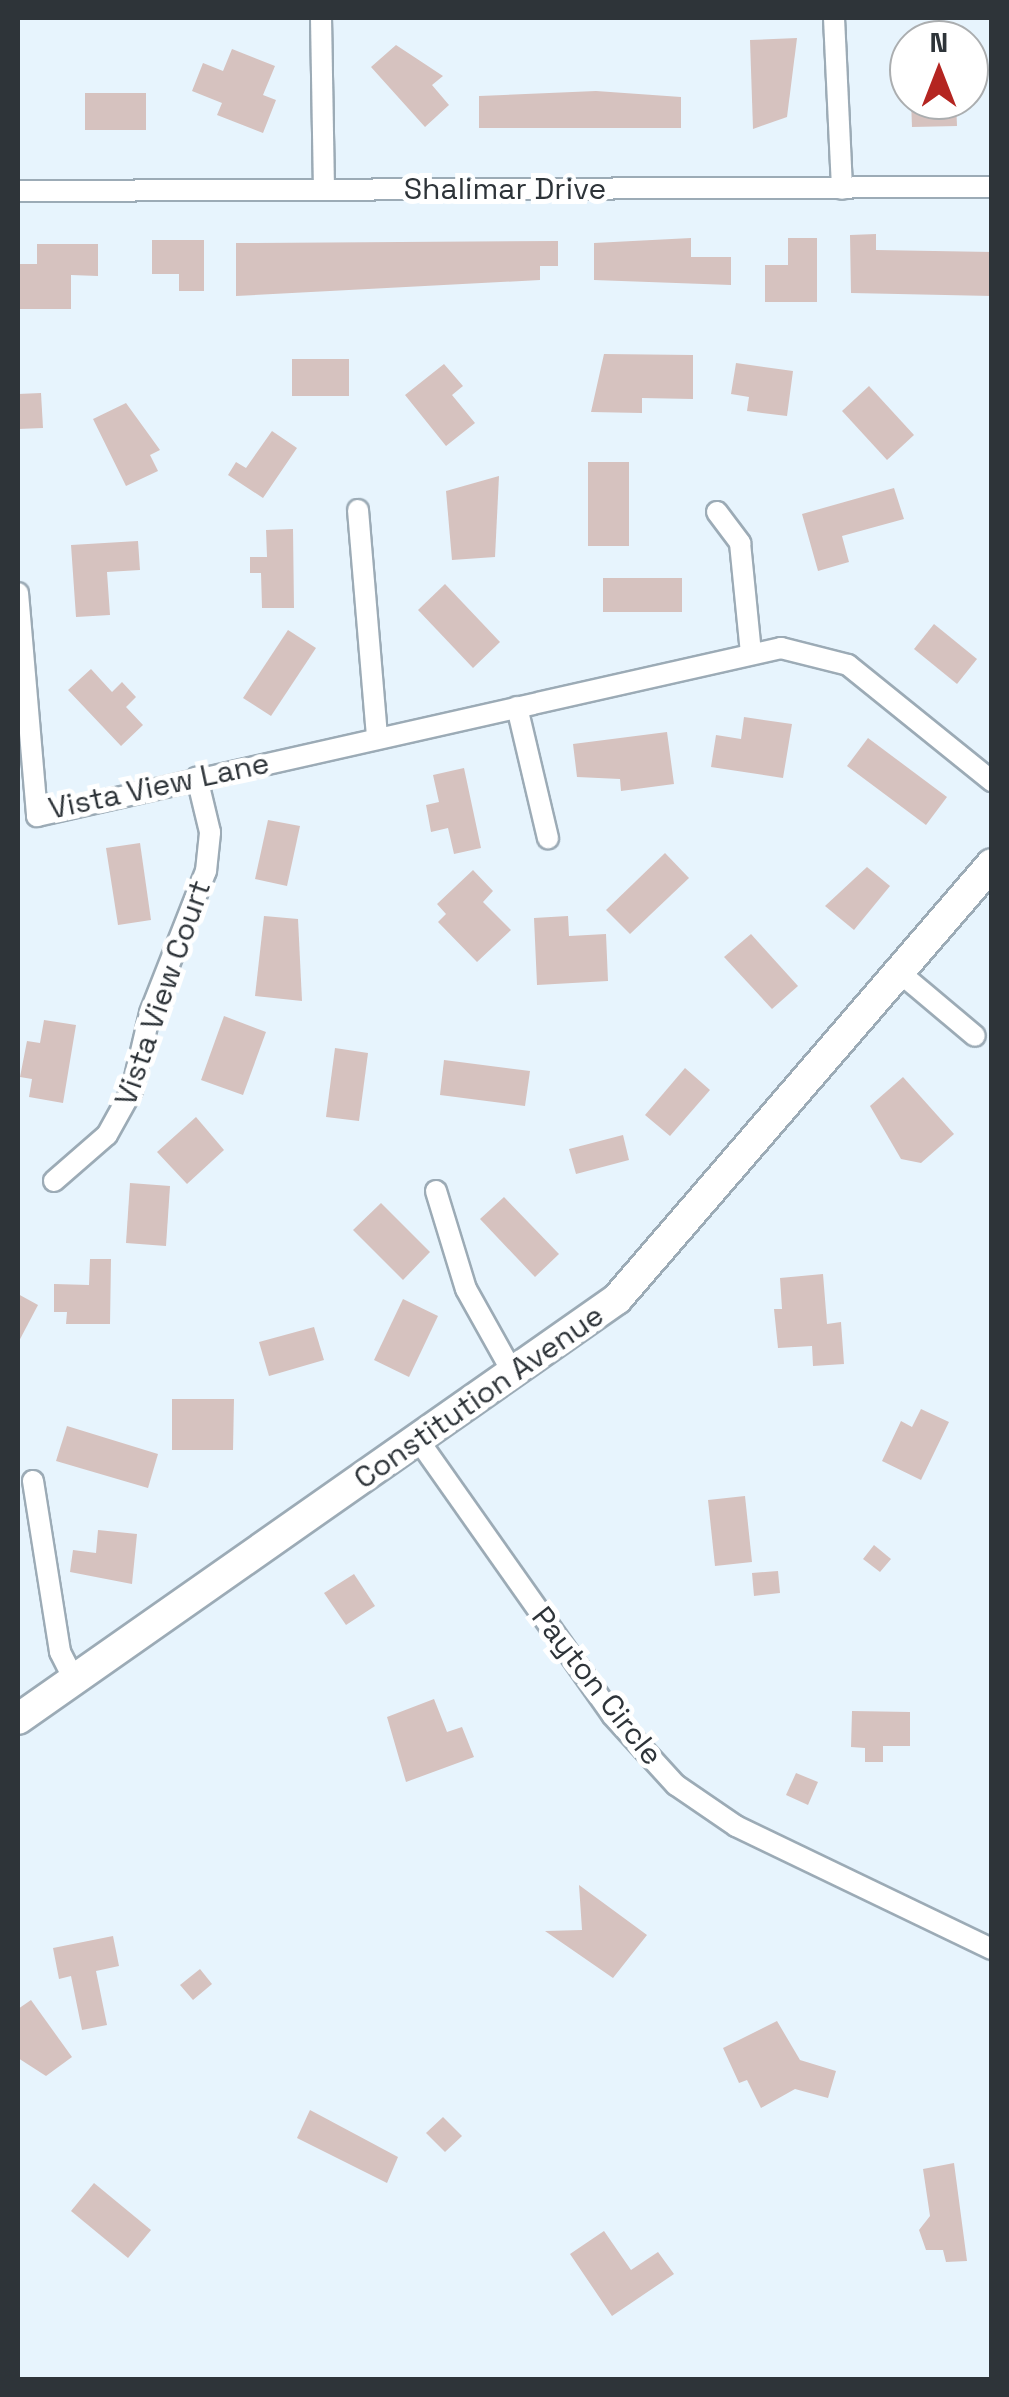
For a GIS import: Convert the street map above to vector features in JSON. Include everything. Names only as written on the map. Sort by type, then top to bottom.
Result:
[{"type":"main road","name":"Constitution Avenue","points":[[18,1719],[514,1375],[650,1266],[992,864]]},
{"type":"street","points":[[322,18],[324,189]]},
{"type":"street","points":[[834,18],[842,189]]},
{"type":"street","name":"Shalimar Drive","points":[[18,191],[992,187]]},
{"type":"street","points":[[358,510],[377,738]]},
{"type":"street","points":[[717,512],[740,544],[751,653]]},
{"type":"street","name":"Vista View Lane","points":[[18,594],[37,816],[751,653],[802,648],[848,665],[992,781]]},
{"type":"street","points":[[517,707],[548,838]]},
{"type":"street","name":"Vista View Court","points":[[54,1181],[108,1135],[132,1090],[150,1013],[206,871],[210,832],[197,778]]},
{"type":"street","points":[[899,972],[974,1036]]},
{"type":"street","points":[[436,1191],[466,1288],[514,1375]]},
{"type":"street","name":"Payton Circle","points":[[419,1441],[612,1715],[676,1785],[736,1826],[992,1948]]},
{"type":"street","points":[[33,1481],[60,1652],[74,1680]]},
{"type":"building","points":[[797,38],[787,117],[753,129],[750,40]]},
{"type":"building","points":[[396,45],[443,76],[432,85],[449,105],[425,127],[371,67]]},
{"type":"building","points":[[232,49],[275,66],[263,95],[276,100],[263,133],[217,115],[222,103],[192,91],[203,63],[223,71]]},
{"type":"building","points":[[596,91],[681,97],[681,128],[479,128],[479,96]]},
{"type":"building","points":[[85,93],[146,93],[146,130],[85,130]]},
{"type":"building","points":[[912,120],[957,120],[957,126],[912,127]]},
{"type":"building","points":[[876,234],[876,250],[992,252],[992,296],[851,293],[850,235]]},
{"type":"building","points":[[691,238],[691,257],[731,257],[731,285],[594,280],[594,243]]},
{"type":"building","points":[[788,238],[817,238],[817,302],[765,302],[765,265],[788,265]]},
{"type":"building","points":[[152,240],[204,240],[204,291],[179,291],[179,274],[152,274]]},
{"type":"building","points":[[558,241],[558,266],[540,266],[540,280],[236,296],[236,243]]},
{"type":"building","points":[[37,244],[98,244],[98,276],[71,275],[71,309],[18,309],[18,264],[37,264]]},
{"type":"building","points":[[604,354],[693,355],[693,399],[642,398],[642,413],[591,412]]},
{"type":"building","points":[[292,359],[349,359],[349,396],[292,396]]},
{"type":"building","points":[[736,363],[793,371],[787,416],[747,411],[749,397],[731,394]]},
{"type":"building","points":[[444,364],[463,386],[452,395],[475,423],[446,446],[405,395]]},
{"type":"building","points":[[869,386],[914,435],[887,460],[842,411]]},
{"type":"building","points":[[41,393],[43,428],[18,429],[18,394]]},
{"type":"building","points":[[126,403],[160,450],[150,455],[158,471],[126,486],[93,419]]},
{"type":"building","points":[[272,431],[297,448],[263,498],[228,475],[236,462],[246,468]]},
{"type":"building","points":[[588,462],[629,462],[629,546],[588,546]]},
{"type":"building","points":[[499,476],[495,557],[452,560],[446,491]]},
{"type":"building","points":[[894,488],[904,519],[842,536],[849,562],[818,571],[802,514]]},
{"type":"building","points":[[293,529],[294,608],[262,608],[261,573],[250,573],[250,557],[267,557],[266,530]]},
{"type":"building","points":[[138,541],[140,570],[107,572],[110,615],[76,617],[71,545]]},
{"type":"building","points":[[603,578],[682,578],[682,612],[603,612]]},
{"type":"building","points":[[445,584],[500,642],[473,668],[418,610]]},
{"type":"building","points":[[934,624],[977,659],[957,684],[914,649]]},
{"type":"building","points":[[288,630],[316,648],[271,716],[243,698]]},
{"type":"building","points":[[91,669],[112,692],[122,682],[136,697],[126,707],[143,725],[121,746],[68,690]]},
{"type":"building","points":[[744,717],[792,724],[783,778],[711,767],[716,735],[741,739]]},
{"type":"building","points":[[667,732],[674,784],[621,791],[620,779],[577,777],[573,744]]},
{"type":"building","points":[[868,738],[947,797],[926,825],[847,766]]},
{"type":"building","points":[[464,768],[481,848],[454,854],[448,828],[431,832],[426,805],[439,802],[433,775]]},
{"type":"building","points":[[268,820],[300,826],[287,886],[255,879]]},
{"type":"building","points":[[140,843],[151,920],[118,925],[106,848]]},
{"type":"building","points":[[665,853],[689,878],[630,934],[606,910]]},
{"type":"building","points":[[867,867],[890,886],[854,930],[825,906]]},
{"type":"building","points":[[473,870],[493,891],[483,902],[511,930],[477,962],[438,922],[446,914],[437,904]]},
{"type":"building","points":[[264,916],[298,919],[302,1001],[255,996]]},
{"type":"building","points":[[568,916],[569,936],[606,934],[608,981],[537,985],[534,918]]},
{"type":"building","points":[[751,934],[798,986],[772,1009],[724,957]]},
{"type":"building","points":[[224,1016],[266,1032],[243,1095],[201,1080]]},
{"type":"building","points":[[44,1020],[76,1025],[63,1103],[29,1097],[32,1079],[20,1077],[27,1041],[40,1043]]},
{"type":"building","points":[[335,1048],[368,1053],[359,1121],[326,1117]]},
{"type":"building","points":[[444,1060],[530,1071],[525,1106],[440,1095]]},
{"type":"building","points":[[685,1068],[710,1090],[670,1136],[645,1115]]},
{"type":"building","points":[[903,1077],[954,1134],[921,1163],[901,1159],[870,1106]]},
{"type":"building","points":[[196,1117],[224,1150],[187,1184],[157,1152]]},
{"type":"building","points":[[623,1135],[629,1160],[576,1174],[569,1149]]},
{"type":"building","points":[[130,1183],[170,1186],[166,1246],[126,1243]]},
{"type":"building","points":[[504,1197],[559,1254],[535,1277],[480,1219]]},
{"type":"building","points":[[381,1203],[430,1252],[403,1280],[353,1230]]},
{"type":"building","points":[[90,1259],[111,1259],[110,1324],[66,1324],[67,1312],[54,1312],[54,1284],[89,1285]]},
{"type":"building","points":[[823,1274],[827,1324],[841,1322],[844,1364],[813,1366],[812,1346],[778,1348],[774,1309],[782,1309],[780,1278]]},
{"type":"building","points":[[18,1294],[38,1305],[18,1343]]},
{"type":"building","points":[[403,1299],[438,1316],[409,1377],[374,1360]]},
{"type":"building","points":[[314,1327],[324,1360],[269,1376],[259,1342]]},
{"type":"building","points":[[172,1399],[234,1399],[233,1450],[172,1450]]},
{"type":"building","points":[[921,1409],[949,1422],[921,1480],[882,1461],[901,1421],[912,1427]]},
{"type":"building","points":[[67,1426],[158,1454],[148,1488],[56,1461]]},
{"type":"building","points":[[745,1496],[752,1562],[715,1566],[708,1500]]},
{"type":"building","points":[[98,1530],[137,1534],[132,1584],[70,1572],[73,1550],[96,1553]]},
{"type":"building","points":[[874,1545],[891,1559],[880,1572],[863,1559]]},
{"type":"building","points":[[778,1571],[780,1593],[754,1596],[752,1573]]},
{"type":"building","points":[[354,1574],[375,1606],[346,1625],[324,1593]]},
{"type":"building","points":[[434,1699],[447,1732],[462,1727],[474,1757],[406,1782],[387,1717]]},
{"type":"building","points":[[852,1711],[910,1712],[910,1746],[883,1746],[883,1762],[865,1762],[865,1748],[851,1747]]},
{"type":"building","points":[[796,1773],[818,1782],[808,1805],[786,1795]]},
{"type":"building","points":[[579,1885],[647,1935],[613,1978],[545,1931],[582,1930]]},
{"type":"building","points":[[113,1936],[119,1966],[96,1971],[107,2025],[82,2030],[71,1976],[59,1979],[53,1948]]},
{"type":"building","points":[[200,1969],[212,1984],[193,2000],[180,1985]]},
{"type":"building","points":[[31,2000],[72,2057],[46,2076],[18,2058],[18,2009]]},
{"type":"building","points":[[777,2021],[800,2060],[836,2071],[828,2098],[795,2089],[761,2108],[747,2080],[739,2083],[723,2048]]},
{"type":"building","points":[[310,2110],[398,2157],[387,2183],[297,2138]]},
{"type":"building","points":[[443,2117],[462,2136],[445,2152],[426,2133]]},
{"type":"building","points":[[954,2163],[967,2261],[946,2262],[943,2250],[926,2250],[919,2230],[930,2216],[923,2169]]},
{"type":"building","points":[[94,2183],[151,2230],[128,2258],[71,2211]]},
{"type":"building","points":[[604,2231],[631,2270],[658,2252],[674,2274],[612,2316],[570,2254]]}]
